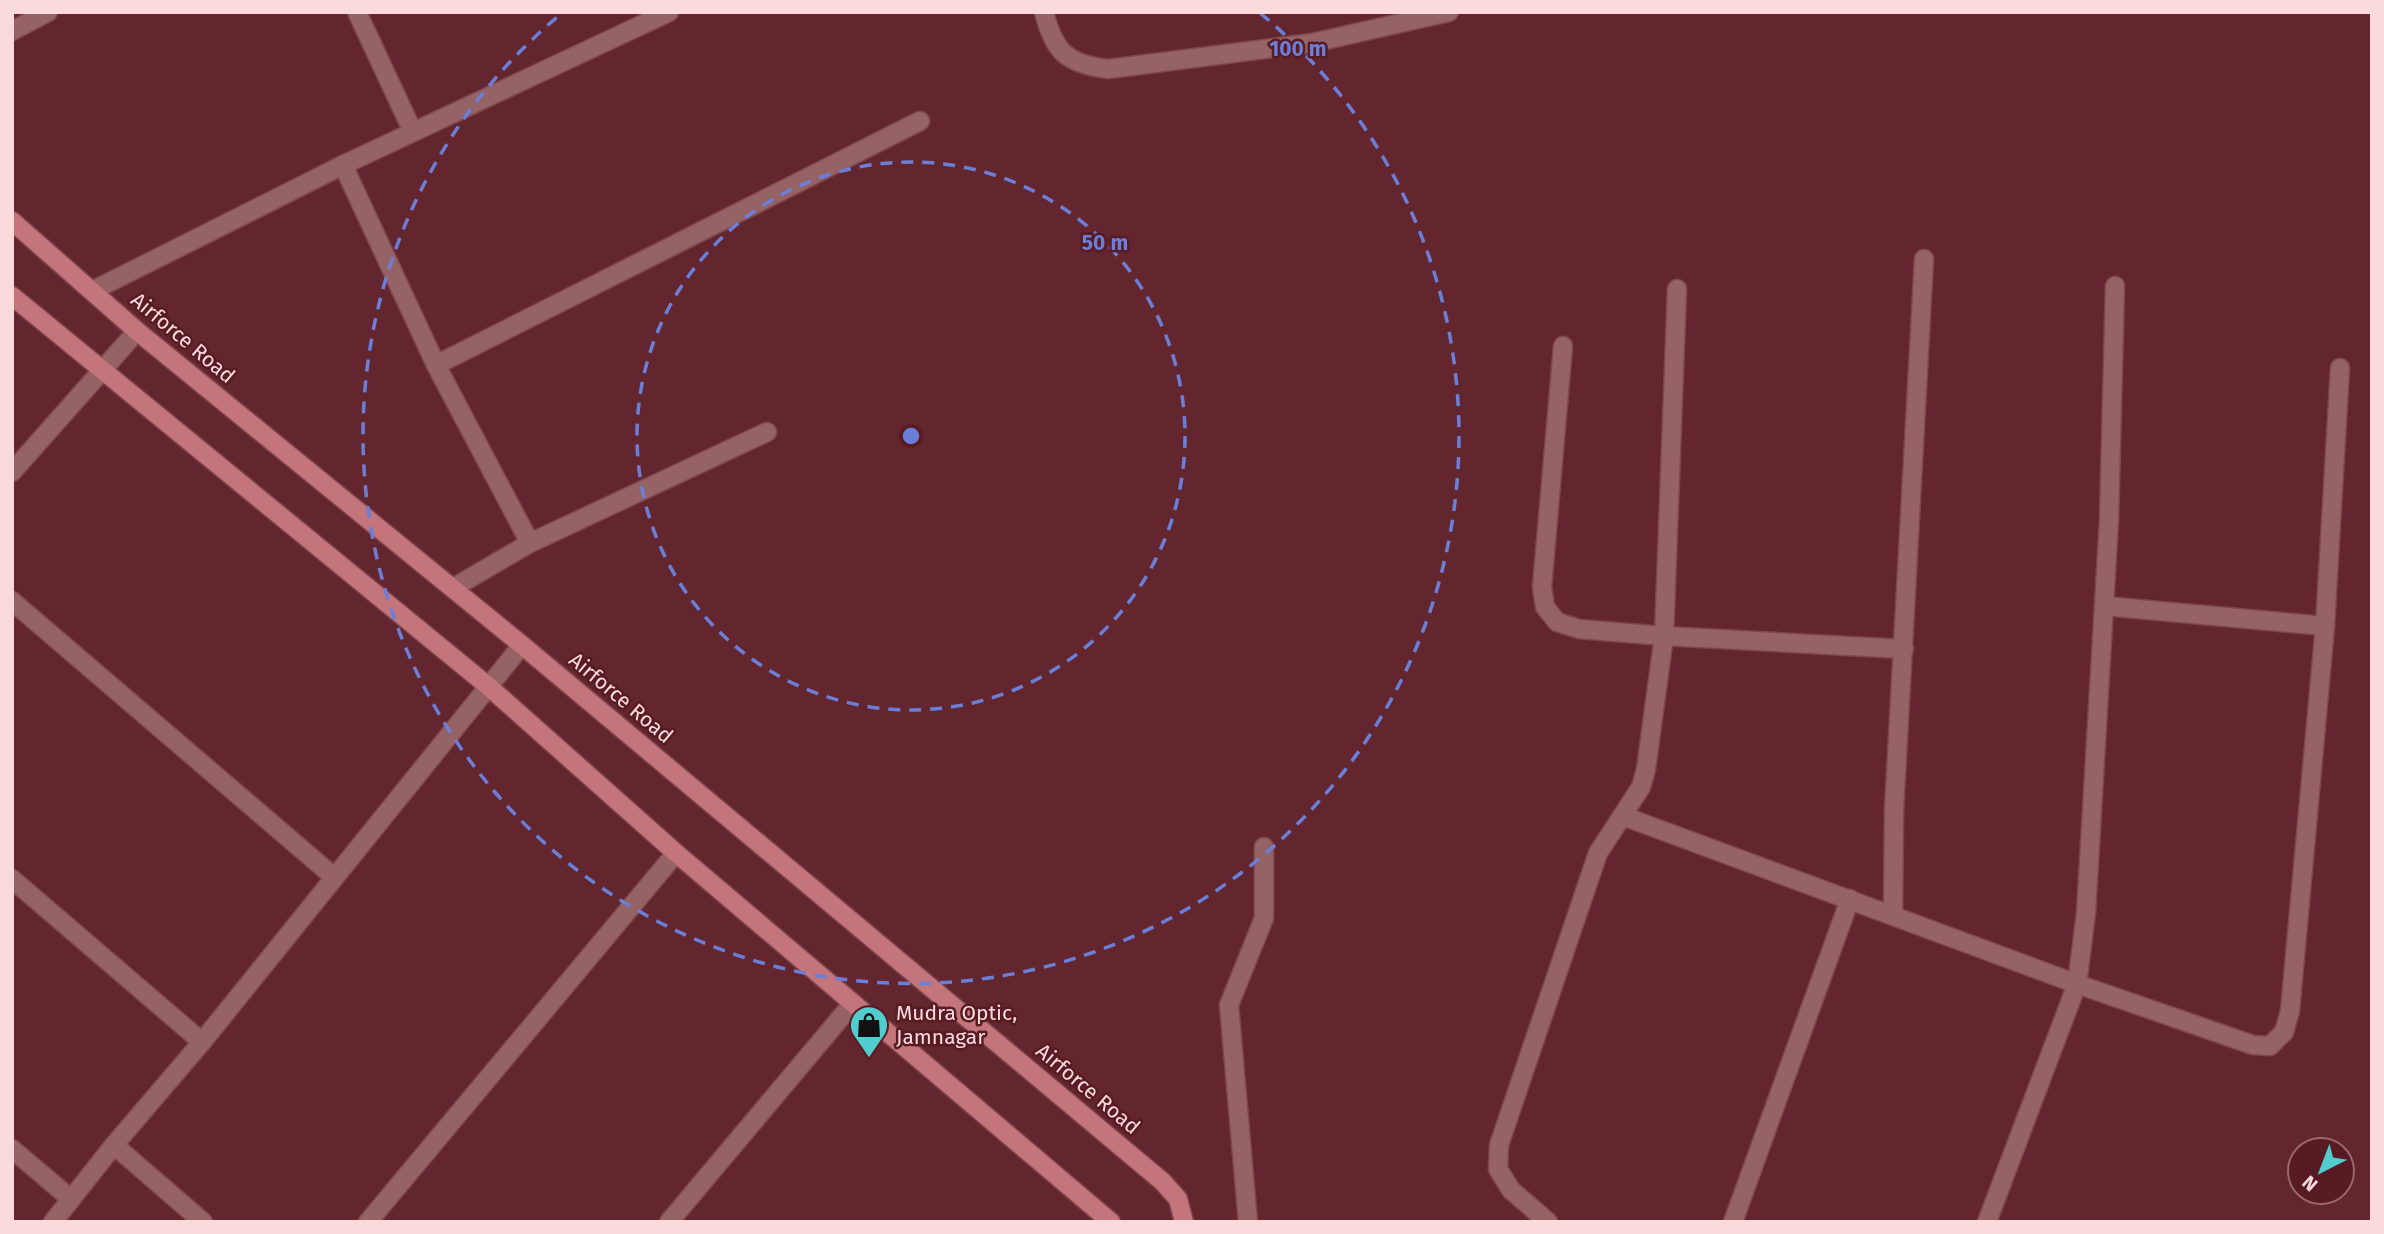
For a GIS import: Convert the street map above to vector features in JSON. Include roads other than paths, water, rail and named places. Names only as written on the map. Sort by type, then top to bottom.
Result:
[{"type":"main road","name":"Airforce Road","points":[[12,221],[137,331],[522,645],[1163,1182],[1178,1199],[1185,1222]]},
{"type":"main road","points":[[12,296],[488,686],[676,853],[1111,1222]]},
{"type":"street","points":[[12,31],[48,12]]},
{"type":"street","points":[[357,12],[413,132]]},
{"type":"street","points":[[92,291],[343,164],[669,12]]},
{"type":"street","points":[[1044,12],[1049,34],[1062,53],[1082,66],[1108,69],[1312,43],[1449,12]]},
{"type":"street","points":[[436,365],[920,121]]},
{"type":"street","points":[[343,164],[436,365],[530,543]]},
{"type":"street","points":[[1894,915],[1894,811],[1924,259]]},
{"type":"street","points":[[1987,1222],[2077,984],[2086,913],[2109,520],[2115,286]]},
{"type":"street","points":[[1548,1222],[1511,1190],[1498,1169],[1499,1145],[1598,853],[1641,787],[1646,769],[1664,636],[1677,289]]},
{"type":"street","points":[[12,472],[137,331]]},
{"type":"street","points":[[1563,346],[1542,587],[1545,607],[1557,622],[1579,629],[1664,636],[1904,649]]},
{"type":"street","points":[[1623,816],[2077,984],[2253,1045],[2270,1046],[2284,1032],[2290,1011],[2325,626],[2340,368]]},
{"type":"street","points":[[453,589],[530,543],[767,432]]},
{"type":"street","points":[[12,601],[334,877]]},
{"type":"street","points":[[2104,606],[2325,626]]},
{"type":"street","points":[[53,1222],[522,645]]},
{"type":"street","points":[[1248,1222],[1229,1005],[1264,918],[1265,847]]},
{"type":"street","points":[[368,1222],[676,853]]},
{"type":"street","points":[[12,879],[202,1042]]},
{"type":"street","points":[[1733,1222],[1850,899]]},
{"type":"street","points":[[669,1222],[853,1003]]},
{"type":"street","points":[[114,1145],[203,1222]]},
{"type":"street","points":[[12,1149],[71,1199]]},
{"type":"place","name":"Mudra Optic, Jamnagar","points":[[869,1059]]}]
